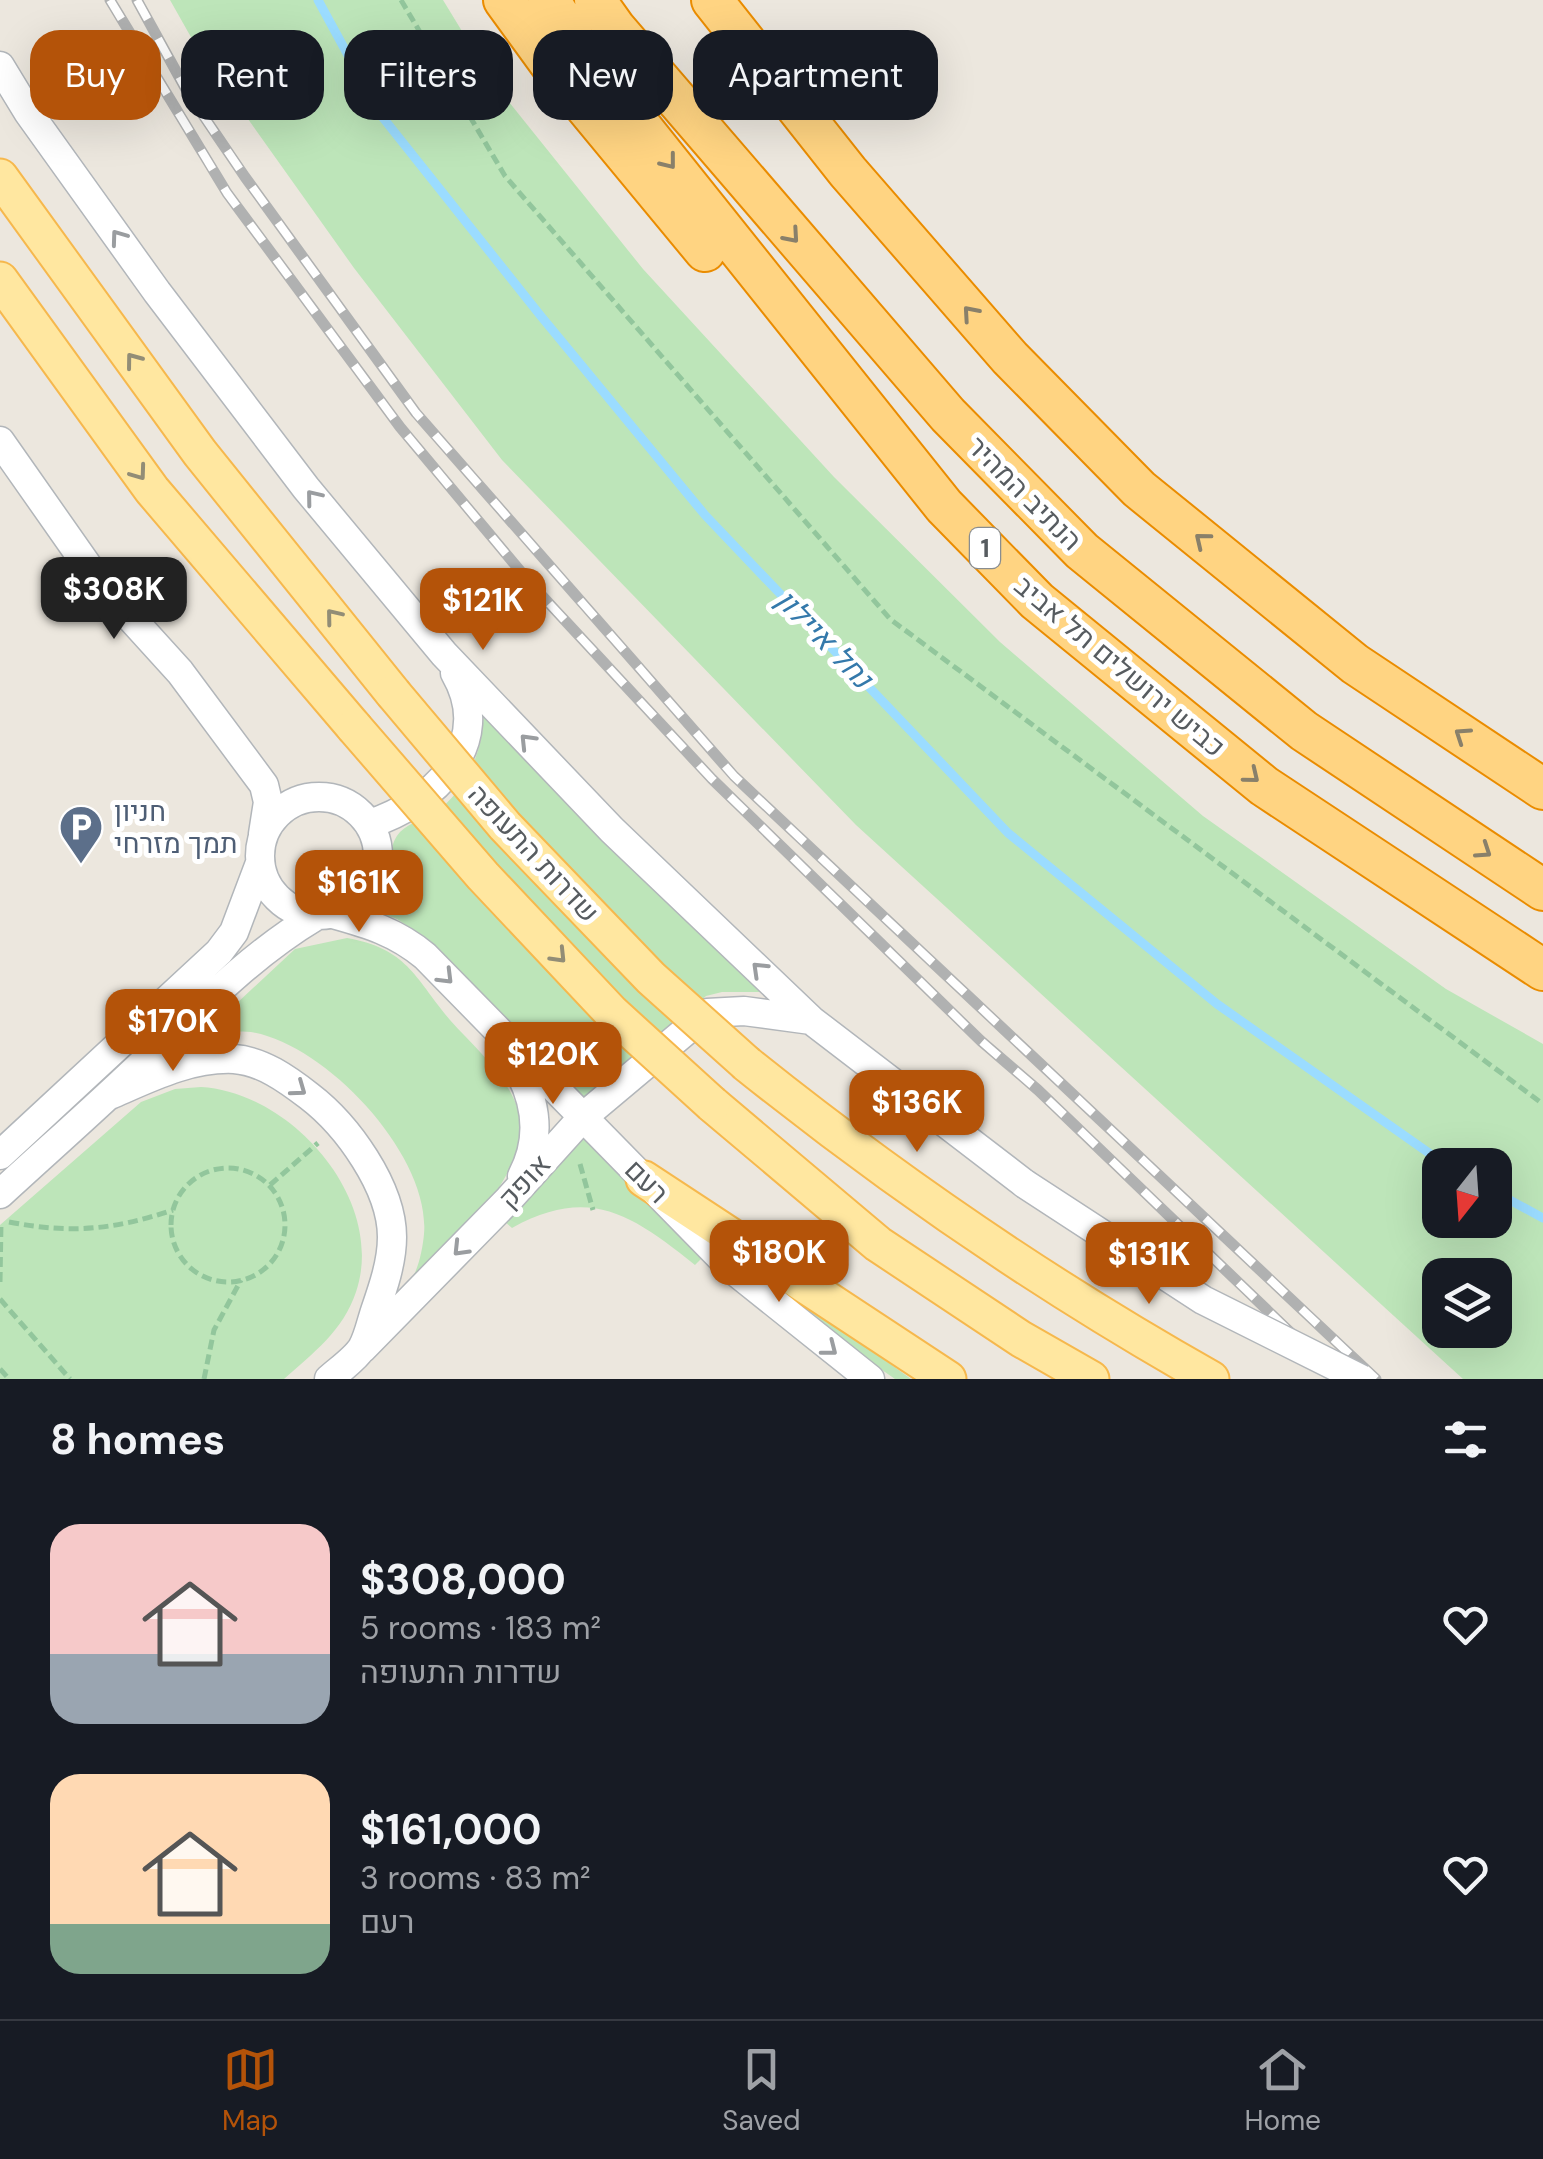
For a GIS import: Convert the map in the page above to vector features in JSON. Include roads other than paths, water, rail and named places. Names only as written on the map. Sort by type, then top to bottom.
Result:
[{"type":"highway","points":[[504,0],[552,66],[724,273],[944,506]]},
{"type":"highway","name":"כביש ירושלים תל אביב","points":[[549,0],[586,58],[944,506],[1037,601],[1264,786],[1543,970]]},
{"type":"highway","name":"הנתיב המהיר","points":[[595,0],[948,416],[1082,551],[1304,732],[1543,890]]},
{"type":"highway","points":[[712,0],[848,172],[1010,358],[1139,489],[1355,664],[1543,789]]},
{"type":"main road","name":"שדרות התעופה","points":[[0,177],[200,453],[393,693],[506,826],[651,978],[747,1064],[910,1191],[1056,1288],[1210,1379]]},
{"type":"main road","name":"שדרות התעופה","points":[[0,280],[152,490],[483,876],[612,1012],[712,1104],[878,1244],[1021,1339],[1091,1379]]},
{"type":"main road","points":[[644,1179],[948,1379]]},
{"type":"street","points":[[0,66],[28,112],[157,292],[306,488],[444,654],[612,830],[812,1020],[1026,1184],[1203,1300],[1361,1379]]},
{"type":"street","points":[[0,441],[101,586],[180,672],[264,785],[268,802],[260,863],[234,932],[219,952],[0,1155]]},
{"type":"street","points":[[369,824],[393,816],[430,794],[449,771],[462,746],[469,718],[467,694],[444,654]]},
{"type":"street","points":[[0,1194],[245,965],[286,934],[348,908],[371,886],[379,854],[376,838],[358,810],[343,801],[326,796],[292,803],[278,813],[263,834]]},
{"type":"street","points":[[260,863],[272,894],[300,912],[325,915]]},
{"type":"street","name":"רעם","points":[[325,915],[381,927],[403,938],[483,1013],[731,1268],[870,1379]]},
{"type":"street","name":"אופק","points":[[328,1379],[509,1199],[583,1117],[706,1013],[744,1010],[812,1020]]},
{"type":"street","points":[[483,1013],[530,1093],[534,1118],[531,1159],[509,1199]]},
{"type":"street","points":[[110,1095],[174,1068],[234,1059],[262,1066],[319,1104],[357,1146],[375,1178],[392,1235],[389,1264],[362,1349]]},
{"type":"waterway","name":"נחל איילון","points":[[318,0],[380,114],[705,515],[1008,833],[1217,1004],[1422,1148]]},
{"type":"waterway","name":"נחל איילון","points":[[1512,1201],[1543,1218]]},
{"type":"railway","points":[[110,0],[227,193],[400,427],[532,585],[712,779],[981,1041],[1038,1090],[1339,1379]]},
{"type":"railway","points":[[137,0],[188,93],[416,413],[734,776],[1376,1379]]},
{"type":"place","name":"חניון תמך מזרחי","points":[[81,865]]}]
